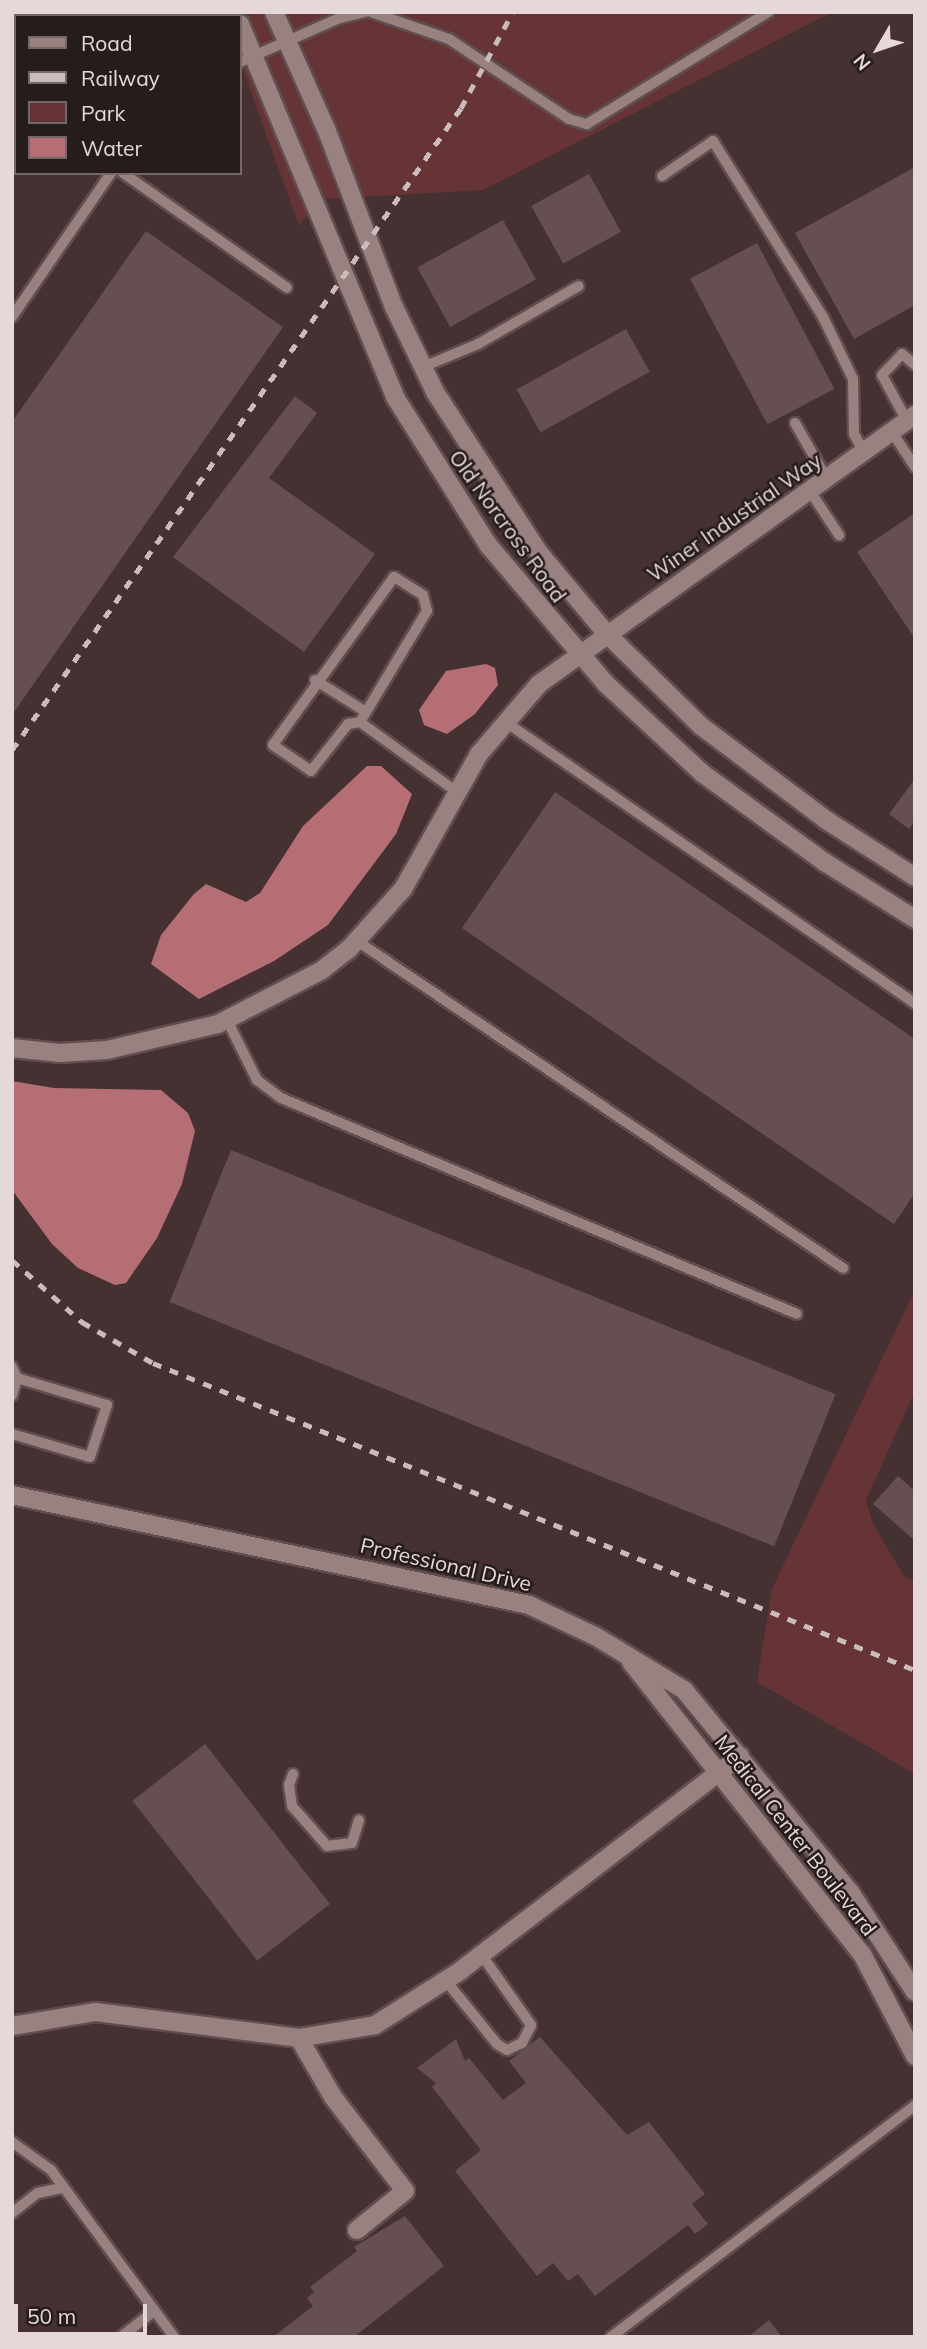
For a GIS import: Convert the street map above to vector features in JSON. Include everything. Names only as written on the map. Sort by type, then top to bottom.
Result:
[{"type":"street","name":"Old Norcross Road","points":[[274,12],[289,42],[423,367],[492,487],[606,633],[729,747],[915,877]]},
{"type":"street","name":"Old Norcross Road","points":[[242,32],[248,59],[395,397],[489,546],[577,654],[702,772],[826,863],[915,919]]},
{"type":"street","name":"Winer Industrial Way","points":[[12,1048],[60,1053],[107,1050],[227,1020],[322,970],[356,941],[403,888],[457,792],[504,721],[577,654],[904,423]]},
{"type":"street","name":"Professional Drive","points":[[12,1495],[529,1605],[624,1654],[684,1689],[850,1892],[915,1992]]},
{"type":"street","name":"Medical Center Boulevard","points":[[624,1654],[862,1954],[915,2056]]},
{"type":"street","points":[[12,2026],[96,2012],[299,2038],[374,2025],[446,1981],[740,1756]]},
{"type":"street","points":[[299,2038],[333,2097],[405,2191],[357,2230]]},
{"type":"lane","points":[[248,59],[337,19],[365,12]]},
{"type":"lane","points":[[371,12],[449,39],[569,118],[587,124],[768,12]]},
{"type":"lane","points":[[662,176],[713,141],[823,317],[853,379],[854,434],[864,452]]},
{"type":"lane","points":[[12,317],[110,175]]},
{"type":"lane","points":[[126,175],[288,288]]},
{"type":"lane","points":[[423,367],[478,344],[579,286]]},
{"type":"lane","points":[[915,365],[902,354],[882,376],[904,423],[915,467]]},
{"type":"lane","points":[[795,423],[827,479]]},
{"type":"lane","points":[[810,491],[839,535]]},
{"type":"lane","points":[[390,578],[424,595],[427,611],[363,717],[348,724],[311,771],[276,750],[272,739],[390,578]]},
{"type":"lane","points":[[315,680],[457,792]]},
{"type":"lane","points":[[504,721],[915,1004]]},
{"type":"lane","points":[[356,941],[843,1269]]},
{"type":"lane","points":[[227,1020],[257,1080],[281,1098],[797,1314]]},
{"type":"lane","points":[[12,1395],[14,1373],[107,1405],[90,1457],[12,1434]]},
{"type":"lane","points":[[293,1774],[292,1806],[327,1846],[352,1843],[359,1820]]},
{"type":"lane","points":[[446,1981],[498,2044],[507,2050],[522,2043],[531,2025],[481,1954]]},
{"type":"lane","points":[[611,2337],[915,2105]]},
{"type":"lane","points":[[12,2142],[51,2170],[61,2188],[174,2337]]},
{"type":"lane","points":[[12,2213],[38,2193],[61,2188]]},
{"type":"lane","points":[[121,2337],[154,2311]]},
{"type":"green space","points":[[222,12],[833,12],[483,190],[323,199],[299,225],[242,68],[242,14]]},
{"type":"green space","points":[[915,1290],[915,1391],[866,1500],[872,1522],[904,1576],[915,1582],[915,1774],[757,1682],[772,1589]]},
{"type":"water","points":[[486,664],[495,668],[498,685],[475,714],[447,734],[424,725],[419,710],[446,671]]},
{"type":"water","points":[[367,766],[381,766],[412,794],[396,834],[328,925],[274,961],[199,999],[151,964],[161,935],[194,894],[206,884],[246,902],[260,893],[303,826]]},
{"type":"water","points":[[12,1081],[54,1088],[161,1090],[188,1113],[195,1131],[182,1184],[157,1238],[126,1283],[115,1285],[78,1268],[52,1244],[12,1190]]},
{"type":"building","points":[[915,167],[915,305],[854,339],[795,233]]},
{"type":"building","points":[[589,174],[621,232],[563,264],[531,206]]},
{"type":"building","points":[[503,220],[536,279],[450,327],[417,268]]},
{"type":"building","points":[[146,231],[283,327],[12,715],[12,422]]},
{"type":"building","points":[[757,243],[834,389],[767,424],[690,279]]},
{"type":"building","points":[[626,329],[650,372],[540,432],[517,390]]},
{"type":"building","points":[[295,396],[317,413],[269,478],[375,554],[304,652],[173,557]]},
{"type":"building","points":[[915,513],[915,639],[857,552]]},
{"type":"building","points":[[915,779],[915,821],[909,829],[889,814]]},
{"type":"building","points":[[555,792],[915,1039],[915,1193],[894,1224],[462,928]]},
{"type":"building","points":[[231,1150],[836,1394],[774,1546],[170,1302]]},
{"type":"building","points":[[898,1476],[915,1491],[915,1541],[873,1504]]},
{"type":"building","points":[[205,1744],[330,1904],[257,1961],[133,1801]]},
{"type":"building","points":[[540,2037],[627,2135],[649,2122],[705,2194],[692,2204],[708,2224],[695,2234],[688,2225],[595,2296],[578,2274],[568,2281],[553,2263],[537,2276],[455,2171],[481,2150],[432,2087],[436,2083],[417,2068],[456,2039],[465,2061],[469,2058],[503,2100],[526,2083],[509,2061]]},
{"type":"building","points":[[405,2216],[444,2266],[354,2337],[273,2337],[313,2306],[307,2298],[314,2292],[310,2287],[357,2251],[354,2247]]},
{"type":"building","points":[[769,2320],[782,2337],[748,2337]]},
{"type":"railway","points":[[12,750],[461,108],[513,12]]},
{"type":"railway","points":[[12,1260],[82,1322],[153,1363],[915,1670]]}]
